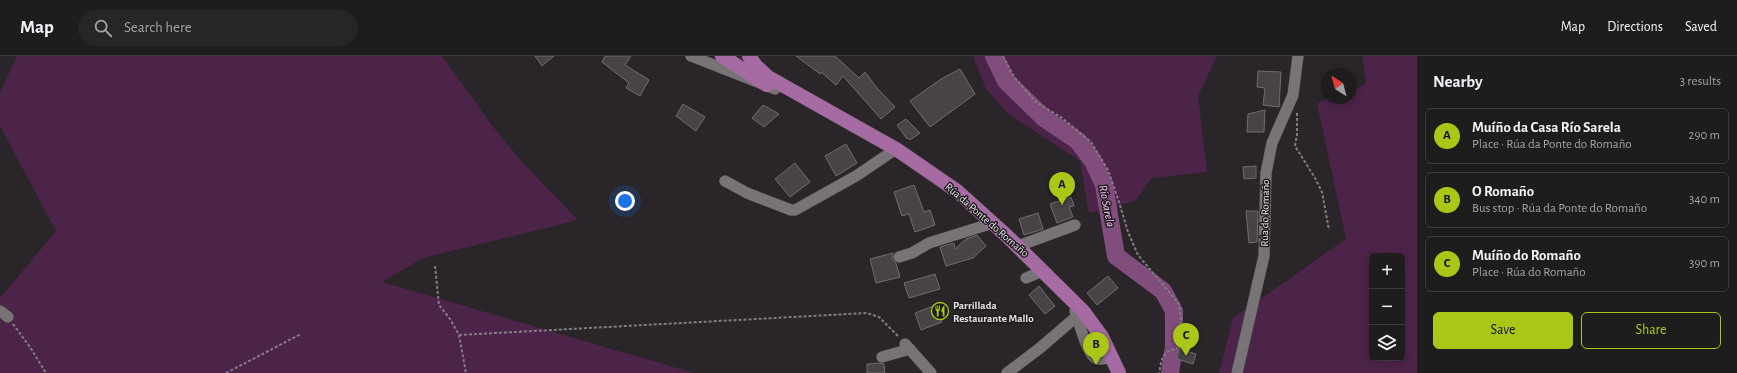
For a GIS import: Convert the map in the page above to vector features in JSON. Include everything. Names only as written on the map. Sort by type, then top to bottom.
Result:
[{"type":"main road","points":[[722,56],[775,90],[819,107]]},
{"type":"main road","points":[[749,56],[756,66],[768,77],[819,107]]},
{"type":"main road","name":"Rúa da Ponte do Romaño","points":[[819,107],[896,149],[957,191],[1018,246],[1066,294],[1080,314],[1102,337],[1113,357],[1119,373]]},
{"type":"street","points":[[690,56],[775,90]]},
{"type":"street","name":"Rúa do Romaño","points":[[1237,373],[1264,256],[1266,173],[1272,143],[1292,98],[1298,56]]},
{"type":"street","points":[[735,65],[747,79]]},
{"type":"street","points":[[725,181],[747,193],[791,210],[795,210],[876,163],[896,149]]},
{"type":"street","points":[[899,257],[912,253],[929,243],[993,223]]},
{"type":"street","points":[[1018,246],[1075,225]]},
{"type":"street","points":[[1026,278],[1043,271]]},
{"type":"street","points":[[1007,373],[1040,348],[1080,314]]},
{"type":"street","points":[[882,358],[908,346],[931,373]]},
{"type":"path","points":[[1003,56],[1014,77],[1036,102],[1062,118],[1091,142],[1108,170],[1120,202],[1128,232],[1138,255],[1179,304],[1181,320],[1177,348],[1168,350],[1164,354],[1159,373]]},
{"type":"path","points":[[1292,98],[1296,104],[1297,112],[1297,134],[1295,146],[1322,192],[1329,230]]},
{"type":"path","points":[[435,266],[439,304],[459,335],[466,373]]},
{"type":"path","points":[[459,335],[867,313],[879,317],[908,346]]},
{"type":"path","points":[[4,314],[30,347],[46,373]]},
{"type":"path","points":[[226,373],[301,334]]},
{"type":"shaded area","points":[[17,56],[442,56],[494,128],[524,164],[578,220],[423,258],[382,282],[694,373],[0,373],[0,298],[56,231],[0,126],[0,93]]},
{"type":"shaded area","points":[[973,56],[1217,56],[1198,96],[1207,172],[1152,178],[1135,201],[1089,213],[1080,161],[1007,113],[986,89]]},
{"type":"shaded area","points":[[1362,56],[1417,56],[1417,373],[1219,373],[1233,318],[1346,239],[1317,103],[1321,101],[1321,104],[1357,104],[1357,88],[1366,84]]},
{"type":"building","points":[[535,56],[554,56],[542,66]]},
{"type":"building","points":[[605,56],[631,56],[625,65],[649,80],[640,96],[626,88],[629,83],[602,62]]},
{"type":"building","points":[[796,56],[835,56],[859,78],[865,72],[877,88],[895,107],[881,119],[843,76],[836,85],[821,72],[820,74]]},
{"type":"building","points":[[960,69],[975,94],[930,127],[910,101],[941,79]]},
{"type":"building","points":[[1258,71],[1281,72],[1279,107],[1263,105],[1265,88],[1257,87]]},
{"type":"building","points":[[683,104],[705,117],[696,131],[676,116]]},
{"type":"building","points":[[763,105],[779,114],[764,127],[752,118]]},
{"type":"building","points":[[1265,110],[1264,132],[1247,132],[1248,114]]},
{"type":"building","points":[[906,119],[920,133],[910,140],[908,138],[907,139],[897,125]]},
{"type":"building","points":[[846,144],[857,163],[836,176],[825,156]]},
{"type":"building","points":[[795,163],[810,182],[790,197],[775,179]]},
{"type":"building","points":[[1256,166],[1256,178],[1244,179],[1243,167]]},
{"type":"building","points":[[914,185],[924,212],[930,210],[935,225],[915,232],[909,214],[902,216],[894,192]]},
{"type":"building","points":[[1071,197],[1074,206],[1069,207],[1073,217],[1057,223],[1050,204]]},
{"type":"building","points":[[1246,211],[1258,211],[1257,242],[1249,243]]},
{"type":"building","points":[[1038,213],[1043,229],[1024,235],[1019,219]]},
{"type":"building","points":[[977,235],[986,246],[973,258],[946,266],[940,247],[954,243],[955,249],[966,239]]},
{"type":"building","points":[[893,253],[892,259],[896,263],[900,277],[876,283],[870,259]]},
{"type":"building","points":[[935,274],[940,289],[909,298],[904,283]]},
{"type":"building","points":[[1108,276],[1118,288],[1097,305],[1087,293]]},
{"type":"building","points":[[1039,286],[1055,306],[1045,314],[1029,295]]},
{"type":"building","points":[[936,305],[942,322],[921,330],[915,313]]},
{"type":"building","points":[[1179,349],[1196,354],[1193,364],[1177,359]]},
{"type":"building","points":[[867,364],[884,364],[885,373],[867,373]]},
{"type":"waterway","name":"Río Sarela","points":[[994,56],[1006,81],[1044,118],[1078,141],[1093,161],[1104,185],[1116,256],[1163,291],[1174,311],[1174,346],[1170,373]]},
{"type":"place","name":"Muíño da Casa Río Sarela","points":[[1062,205]]},
{"type":"place","name":"Parrillada Restaurante Mallo","points":[[940,311]]},
{"type":"place","name":"Muíño do Romaño","points":[[1186,356]]},
{"type":"place","name":"O Romaño","points":[[1096,365]]}]
